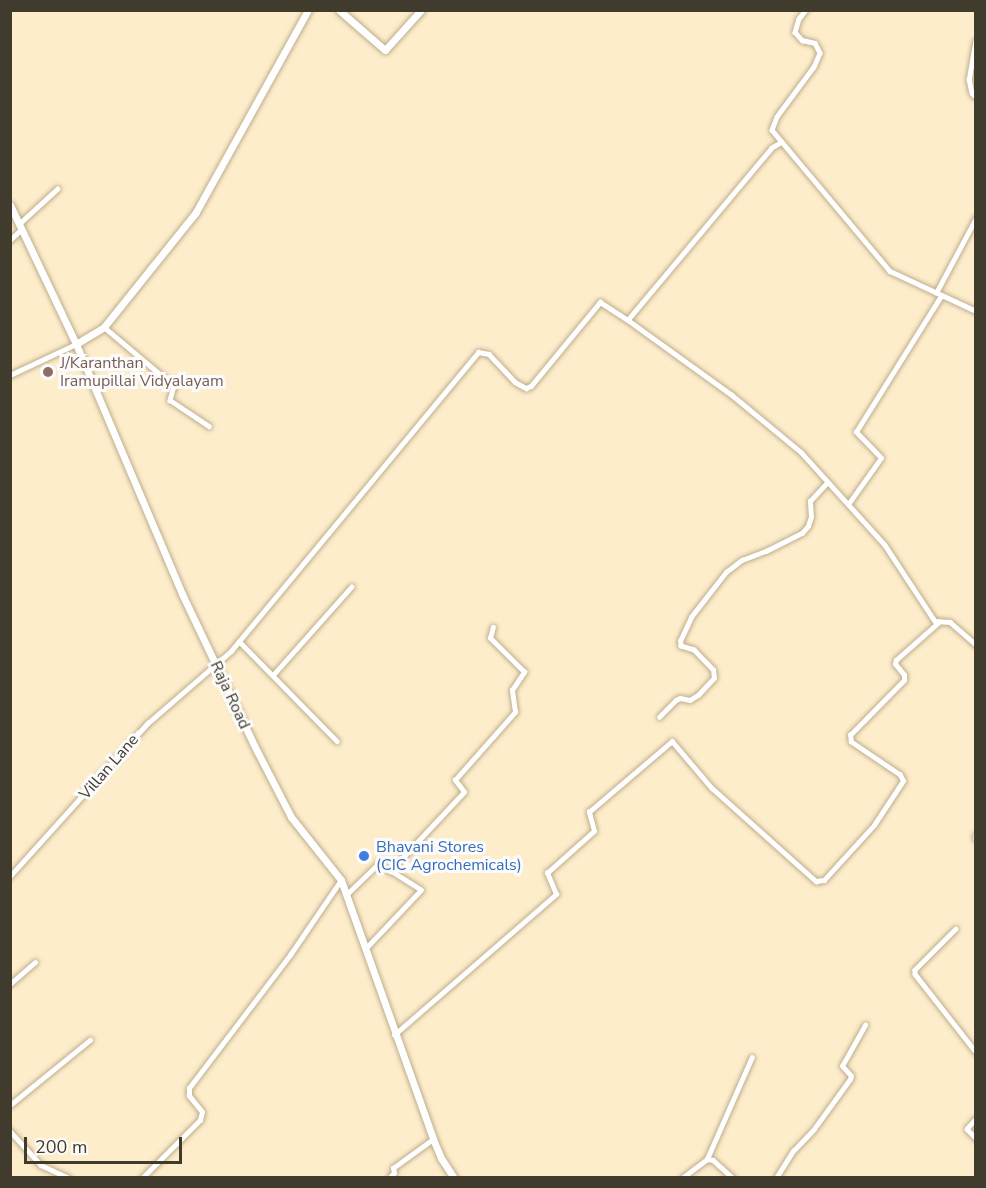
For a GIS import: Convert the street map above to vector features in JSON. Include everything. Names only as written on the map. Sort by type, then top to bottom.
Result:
[{"type":"street","points":[[10,375],[76,344],[105,327],[196,212],[308,10]]},
{"type":"street","points":[[339,10],[385,50],[421,10]]},
{"type":"street","points":[[806,10],[799,19],[795,32],[802,40],[815,44],[820,52],[814,67],[777,117],[772,130],[890,271],[975,312]]},
{"type":"street","points":[[975,41],[969,78],[975,97]]},
{"type":"street","points":[[782,142],[772,148],[628,320],[767,422],[801,452],[820,471],[826,483],[849,503],[885,544],[935,621],[950,622],[975,645]]},
{"type":"street","points":[[10,240],[20,226],[57,189]]},
{"type":"street","name":"Raja Road","points":[[10,205],[76,344],[182,594],[216,665],[290,816],[340,880],[347,894],[394,1035],[433,1139],[441,1158],[454,1178]]},
{"type":"street","points":[[849,503],[881,458],[856,432],[939,294],[975,218]]},
{"type":"street","name":"Villan Lane","points":[[10,876],[25,863],[147,723],[216,665],[239,641],[478,352],[489,354],[515,382],[526,388],[531,386],[600,302],[628,320]]},
{"type":"street","points":[[105,327],[174,386],[170,400],[209,426]]},
{"type":"street","points":[[659,717],[676,700],[680,698],[690,700],[698,696],[714,678],[713,669],[694,650],[681,646],[680,640],[691,617],[726,572],[742,560],[766,552],[802,533],[811,517],[810,501],[826,483]]},
{"type":"street","points":[[273,675],[351,587]]},
{"type":"street","points":[[394,1035],[556,894],[547,873],[594,831],[589,812],[672,741],[712,788],[816,881],[824,880],[874,825],[903,781],[900,775],[851,742],[850,735],[904,680],[904,675],[895,664],[896,660],[939,622]]},
{"type":"street","points":[[390,871],[464,792],[455,780],[515,712],[512,690],[524,672],[490,639],[493,627]]},
{"type":"street","points":[[239,641],[337,741]]},
{"type":"street","points":[[347,894],[379,863],[421,890],[365,949]]},
{"type":"street","points":[[142,1178],[200,1120],[202,1112],[189,1096],[189,1088],[290,954],[340,880]]},
{"type":"street","points":[[956,929],[915,970],[915,974],[975,1052]]},
{"type":"street","points":[[10,984],[35,962]]},
{"type":"street","points":[[777,1177],[793,1151],[814,1129],[850,1079],[851,1076],[842,1066],[865,1025]]},
{"type":"street","points":[[10,1106],[90,1040]]},
{"type":"street","points":[[682,1178],[707,1159],[752,1057]]},
{"type":"street","points":[[975,1119],[967,1129],[975,1138]]},
{"type":"street","points":[[10,1131],[41,1165],[67,1177]]},
{"type":"street","points":[[389,1178],[394,1173],[393,1168],[433,1139]]},
{"type":"street","points":[[707,1159],[713,1160],[733,1178]]},
{"type":"place","name":"J/Karanthan Iramupillai Vidyalayam","points":[[48,372]]},
{"type":"place","name":"Bhavani Stores (CIC Agrochemicals)","points":[[364,856]]}]
